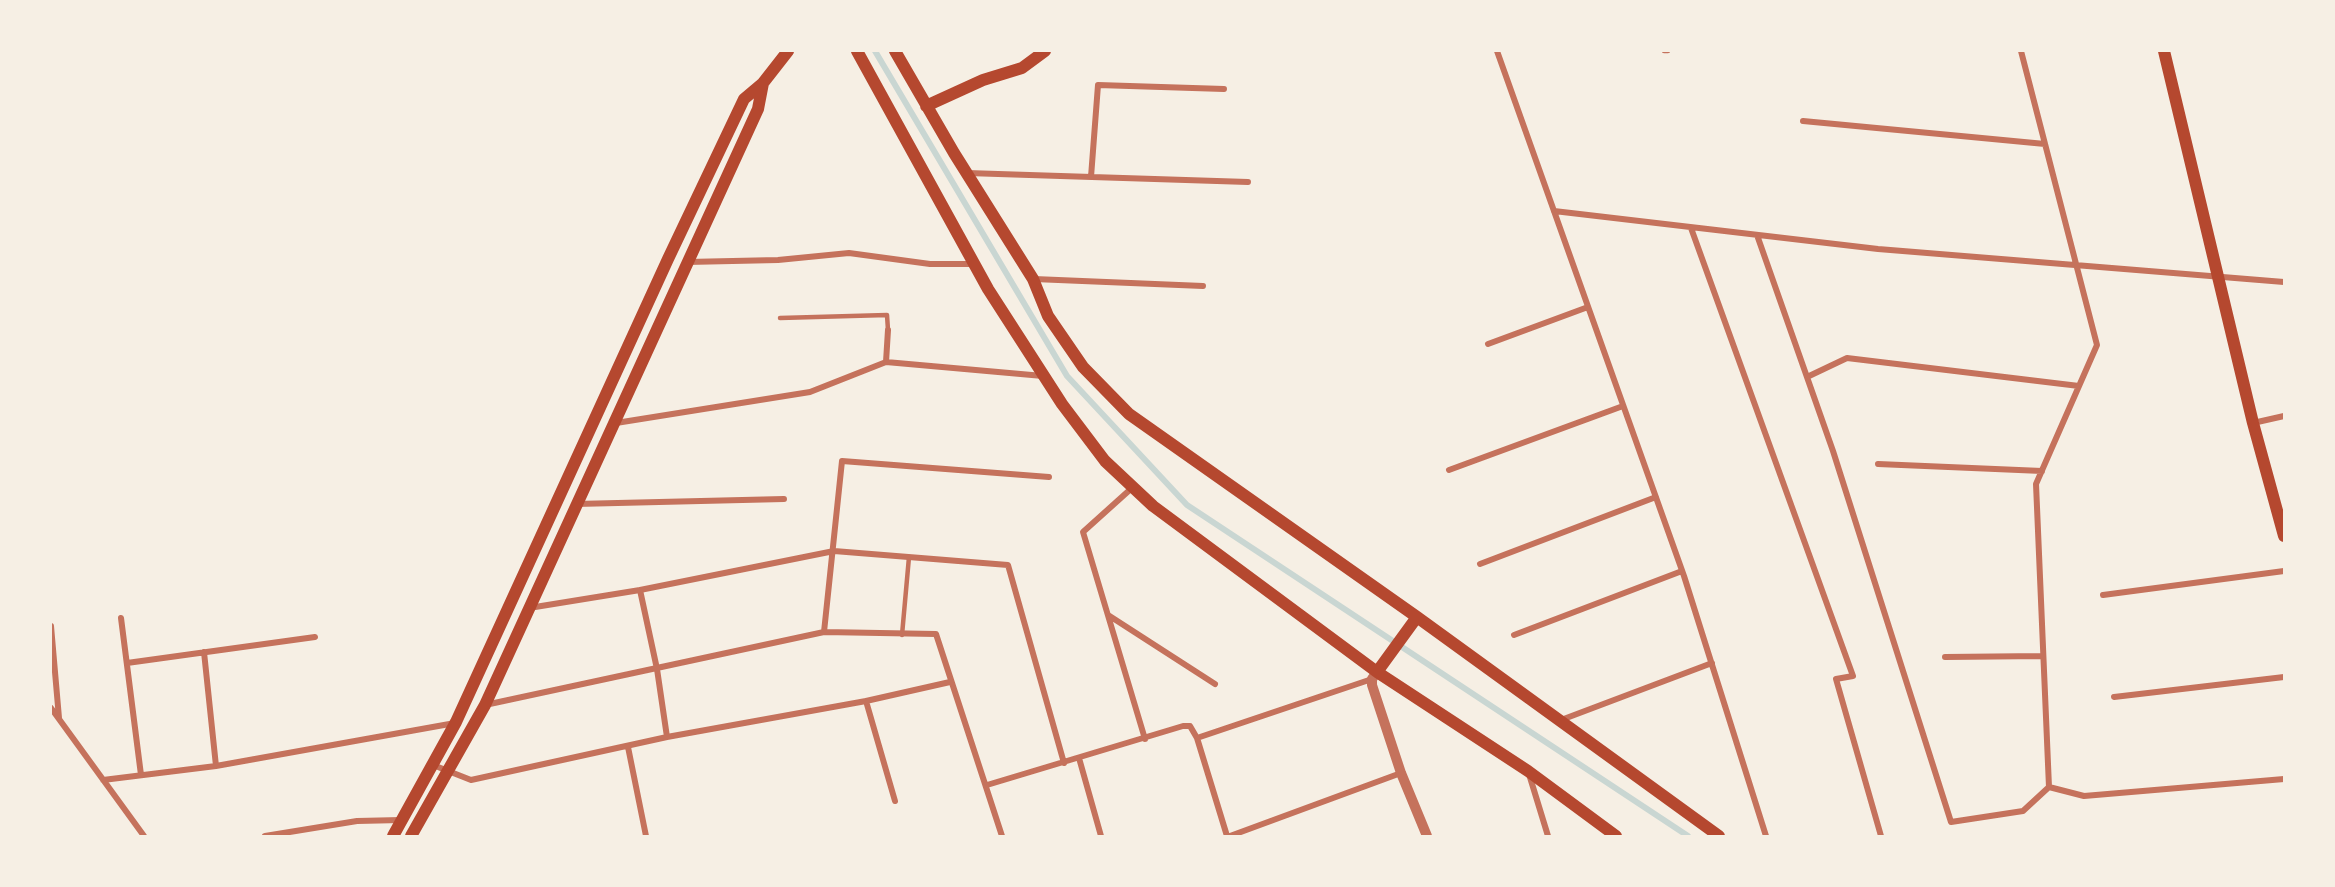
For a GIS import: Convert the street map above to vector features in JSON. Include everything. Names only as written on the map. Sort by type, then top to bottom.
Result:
[{"type":"main road","points":[[393,836],[456,722],[653,291],[744,99],[763,83],[788,51]]},
{"type":"main road","points":[[857,51],[974,264],[1043,376],[1106,461],[1153,506],[1377,672],[1528,771],[1616,836]]},
{"type":"main road","points":[[895,51],[926,106],[1033,279],[1048,316],[1083,367],[1129,414],[1415,620],[1560,720],[1719,836]]},
{"type":"main road","points":[[926,106],[983,80],[1022,68],[1045,51]]},
{"type":"main road","points":[[2164,51],[2253,423],[2282,516],[2284,536]]},
{"type":"main road","points":[[411,836],[449,772],[484,705],[576,504],[616,423],[686,262],[758,109],[763,83]]},
{"type":"main road","points":[[1377,672],[1415,620]]},
{"type":"street","points":[[1497,51],[1682,571],[1766,836]]},
{"type":"street","points":[[1757,235],[1837,462],[1951,822],[2023,811],[2049,787],[2036,484],[2097,345],[2021,51]]},
{"type":"street","points":[[1091,177],[1098,85],[1224,90]]},
{"type":"street","points":[[1803,121],[2045,144]]},
{"type":"street","points":[[967,173],[1248,182]]},
{"type":"street","points":[[1554,211],[1878,249],[2284,282]]},
{"type":"street","points":[[1691,228],[1853,676],[1836,679],[1881,836]]},
{"type":"street","points":[[686,262],[778,260],[849,254],[930,264],[974,264]]},
{"type":"street","points":[[1033,279],[1203,286]]},
{"type":"street","points":[[1488,344],[1588,307]]},
{"type":"street","points":[[886,362],[888,330]]},
{"type":"street","points":[[1807,377],[1847,358],[2079,386]]},
{"type":"street","points":[[616,423],[810,392],[886,362],[1043,376]]},
{"type":"street","points":[[1449,470],[1623,406]]},
{"type":"street","points":[[2253,423],[2284,416]]},
{"type":"street","points":[[824,632],[842,461],[1049,477]]},
{"type":"street","points":[[1878,464],[2042,471]]},
{"type":"street","points":[[1132,487],[1083,532],[1145,739]]},
{"type":"street","points":[[1480,564],[1656,497]]},
{"type":"street","points":[[576,504],[784,499]]},
{"type":"street","points":[[528,608],[640,590],[834,551],[1008,565],[1064,763]]},
{"type":"street","points":[[1514,635],[1682,571]]},
{"type":"street","points":[[2103,595],[2284,571]]},
{"type":"street","points":[[640,590],[657,669],[667,737]]},
{"type":"street","points":[[1108,615],[1215,684]]},
{"type":"street","points":[[121,618],[141,775]]},
{"type":"street","points":[[51,626],[59,719]]},
{"type":"street","points":[[484,705],[824,632],[936,634],[1002,836]]},
{"type":"street","points":[[127,663],[315,637]]},
{"type":"street","points":[[204,652],[216,766]]},
{"type":"street","points":[[1946,657],[2043,656]]},
{"type":"street","points":[[1560,720],[1712,663]]},
{"type":"street","points":[[1197,738],[1377,672]]},
{"type":"street","points":[[1377,672],[1372,685],[1401,773],[1427,836]]},
{"type":"street","points":[[2114,697],[2284,677]]},
{"type":"street","points":[[433,765],[471,780],[667,737],[866,701],[950,682]]},
{"type":"street","points":[[866,701],[896,801]]},
{"type":"street","points":[[51,708],[144,836]]},
{"type":"street","points":[[103,780],[216,766],[456,722]]},
{"type":"street","points":[[987,785],[1183,726],[1190,726],[1197,738],[1228,836],[1401,773]]},
{"type":"street","points":[[628,747],[645,836]]},
{"type":"street","points":[[1079,758],[1101,836]]},
{"type":"street","points":[[1528,771],[1548,836]]},
{"type":"street","points":[[2049,787],[2084,796],[2284,779]]},
{"type":"street","points":[[265,836],[357,821],[403,820]]},
{"type":"lane","points":[[780,318],[887,315],[888,330]]},
{"type":"lane","points":[[902,635],[909,557]]},
{"type":"waterway","points":[[875,51],[1067,376],[1187,505],[1688,836]]}]
